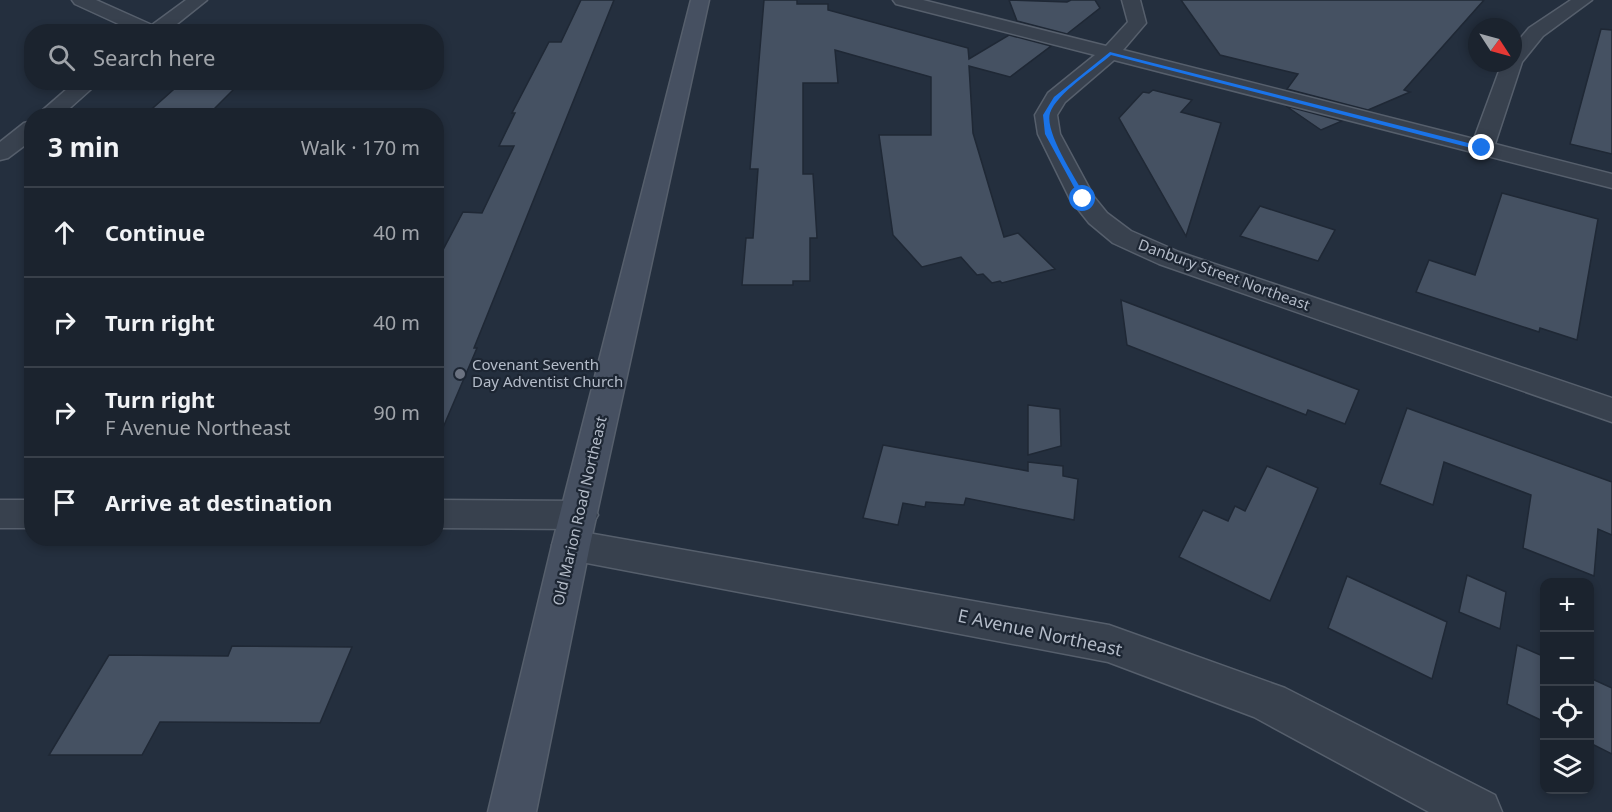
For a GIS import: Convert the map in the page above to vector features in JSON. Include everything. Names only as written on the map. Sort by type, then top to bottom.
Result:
[{"type":"main road","name":"Old Marion Road Northeast","points":[[512,812],[575,530],[700,0]]},
{"type":"street","points":[[81,0],[135,24]]},
{"type":"street","points":[[164,24],[198,0]]},
{"type":"street","points":[[902,0],[1612,181]]},
{"type":"street","name":"Danbury Street Northeast","points":[[1131,0],[1137,23],[1110,53],[1056,98],[1046,115],[1049,134],[1083,199],[1098,218],[1122,237],[1168,258],[1612,410]]},
{"type":"street","points":[[1522,50],[1536,32],[1584,0]]},
{"type":"street","points":[[1482,148],[1509,72]]},
{"type":"street","points":[[57,108],[79,90]]},
{"type":"street","points":[[0,153],[24,134]]},
{"type":"street","points":[[0,514],[24,514]]},
{"type":"street","name":"E Avenue Northeast","points":[[444,515],[575,530],[1109,644],[1269,702],[1478,812]]},
{"type":"building","points":[[581,0],[614,0],[474,348],[477,348],[444,425],[444,248],[463,212],[482,213],[514,146],[499,146],[515,113],[512,113],[549,42],[561,42]]},
{"type":"building","points":[[764,0],[797,0],[797,4],[828,4],[828,10],[968,48],[969,59],[1009,35],[1051,46],[1010,77],[969,66],[973,133],[1004,237],[1018,233],[1055,269],[1002,283],[1000,281],[992,283],[983,274],[977,275],[961,257],[922,267],[893,235],[879,135],[931,135],[931,77],[835,50],[838,83],[803,83],[803,174],[813,174],[817,238],[810,238],[810,281],[793,281],[793,285],[742,285],[746,238],[753,238],[758,169],[750,169]]},
{"type":"building","points":[[1009,0],[1067,2],[1095,0],[1100,8],[1067,34],[1017,21]]},
{"type":"building","points":[[1181,0],[1484,0],[1404,90],[1410,92],[1368,110],[1287,89],[1298,74],[1220,55]]},
{"type":"building","points":[[1601,29],[1612,30],[1612,154],[1570,144]]},
{"type":"building","points":[[173,90],[233,90],[215,108],[153,108]]},
{"type":"building","points":[[1153,90],[1192,100],[1181,112],[1221,123],[1186,236],[1119,118],[1143,92],[1149,93]]},
{"type":"building","points":[[1286,106],[1342,121],[1321,130]]},
{"type":"building","points":[[1502,193],[1598,219],[1577,340],[1540,328],[1539,332],[1416,292],[1429,260],[1475,275]]},
{"type":"building","points":[[1260,206],[1335,230],[1318,261],[1240,236]]},
{"type":"building","points":[[1121,300],[1359,390],[1345,424],[1308,410],[1306,415],[1127,345]]},
{"type":"building","points":[[1028,405],[1060,409],[1061,446],[1028,455]]},
{"type":"building","points":[[1407,408],[1612,482],[1612,535],[1598,529],[1594,576],[1523,548],[1531,495],[1444,462],[1433,505],[1380,484]]},
{"type":"building","points":[[883,445],[1028,471],[1028,462],[1063,466],[1063,476],[1078,479],[1074,520],[966,498],[964,505],[926,502],[925,507],[903,503],[898,525],[863,518]]},
{"type":"building","points":[[1267,466],[1318,488],[1270,601],[1179,557],[1203,510],[1228,521],[1235,506],[1245,511]]},
{"type":"building","points":[[1467,575],[1506,592],[1500,629],[1459,612]]},
{"type":"building","points":[[1347,576],[1447,622],[1432,679],[1328,628]]},
{"type":"building","points":[[1517,645],[1540,655],[1540,720],[1507,704]]},
{"type":"building","points":[[232,646],[352,647],[320,723],[160,722],[142,755],[49,755],[109,655],[228,656]]},
{"type":"building","points":[[1594,680],[1612,688],[1612,754],[1594,745]]},
{"type":"place","name":"Covenant Seventh Day Adventist Church","points":[[460,374]]},
{"type":"route","points":[[1083,199],[1049,134],[1046,115],[1056,98],[1110,53],[1482,148]]}]
